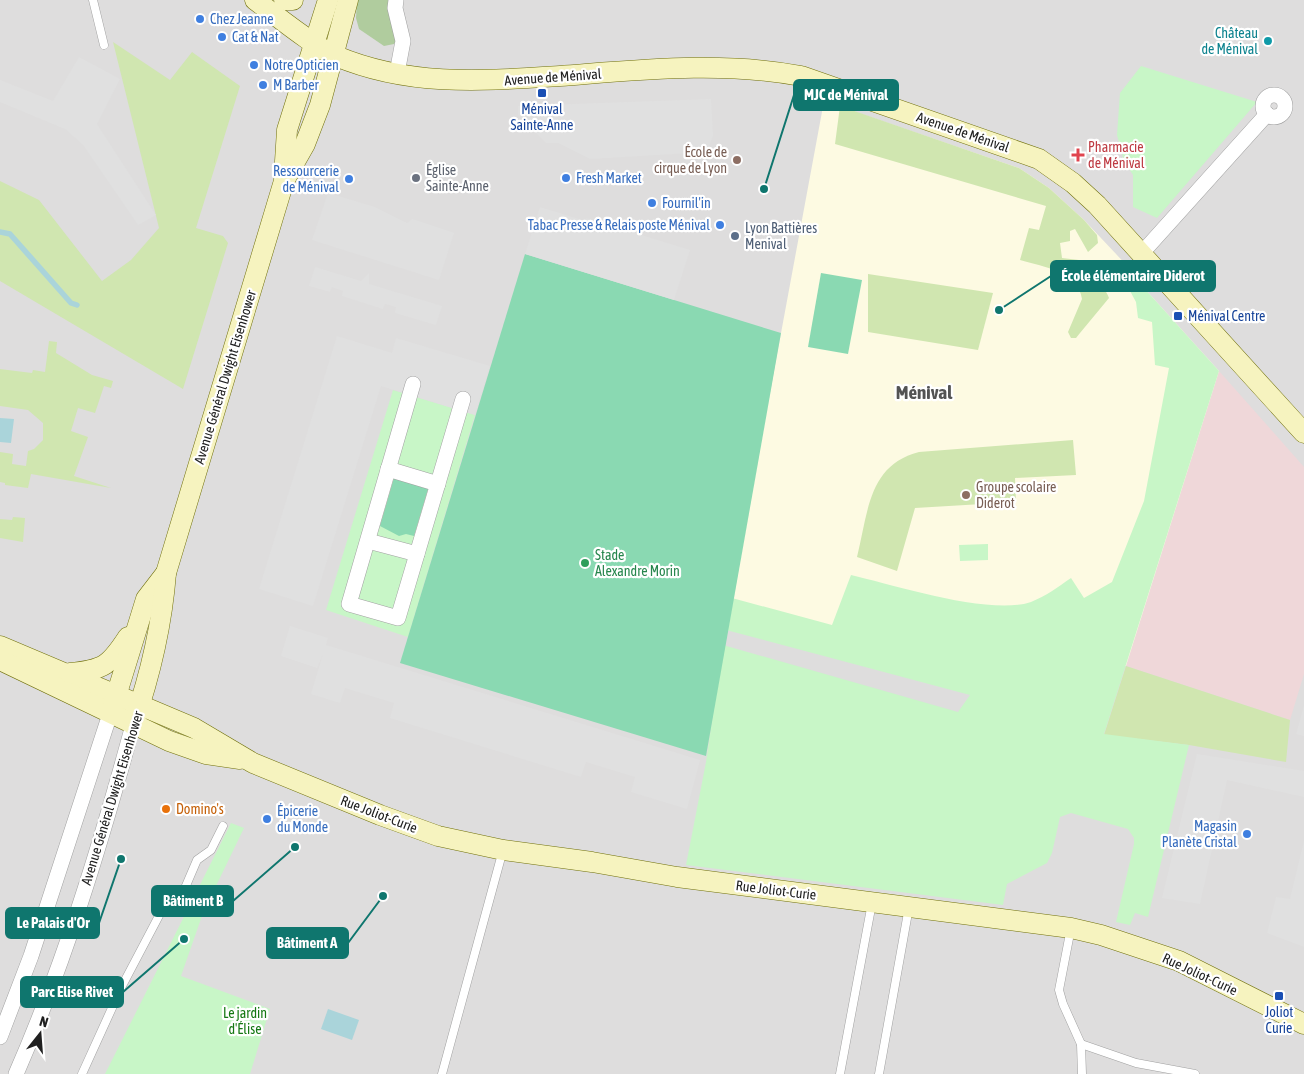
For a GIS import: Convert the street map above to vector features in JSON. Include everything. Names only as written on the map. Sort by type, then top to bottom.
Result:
[{"type":"main road","name":"Avenue de Ménival","points":[[255,0],[334,55],[398,73],[434,80],[483,82],[647,70],[763,69],[801,76],[1039,159],[1079,189],[1142,254],[1304,433]]},
{"type":"main road","points":[[284,0],[293,0]]},
{"type":"main road","name":"Avenue Général Dwight Eisenhower","points":[[284,182],[287,130],[313,41],[328,0]]},
{"type":"main road","name":"Avenue Général Dwight Eisenhower","points":[[133,725],[157,638],[164,603],[166,573],[284,182],[305,144],[325,88],[348,0]]},
{"type":"main road","name":"Avenue Général Dwight Eisenhower","points":[[110,714],[146,599],[166,573]]},
{"type":"main road","points":[[69,673],[92,671],[115,657],[139,621]]},
{"type":"main road","name":"Rue Joliot-Curie","points":[[0,646],[69,673],[208,735],[244,759],[380,815],[438,836],[503,850],[592,862],[677,877],[1071,928],[1179,961],[1304,1024]]},
{"type":"main road","name":"Rue Joliot-Curie","points":[[0,660],[169,742],[206,754],[244,759]]},
{"type":"street","points":[[396,0],[395,8],[403,41],[398,73]]},
{"type":"street","points":[[1142,254],[1267,114]]},
{"type":"street","points":[[413,384],[349,604],[398,618],[464,399]]},
{"type":"street","points":[[388,469],[438,484]]},
{"type":"street","points":[[368,541],[417,554]]},
{"type":"street","name":"Avenue Général Dwight Eisenhower","points":[[0,1037],[31,956],[110,714]]},
{"type":"street","name":"Avenue Général Dwight Eisenhower","points":[[16,1074],[58,964],[92,867],[112,804],[133,725]]},
{"type":"lane","points":[[93,0],[104,45]]},
{"type":"lane","points":[[82,1074],[122,986],[162,910],[185,888],[198,860],[211,850],[223,826]]},
{"type":"lane","points":[[442,1074],[503,850]]},
{"type":"lane","points":[[840,1074],[872,902]]},
{"type":"lane","points":[[879,1074],[909,907]]},
{"type":"lane","points":[[1071,928],[1059,990],[1063,1004],[1081,1044],[1082,1074]]},
{"type":"lane","points":[[1081,1044],[1136,1063],[1195,1074]]},
{"type":"shaded area","points":[[0,0],[1304,0],[1304,1074],[0,1074]]},
{"type":"shaded area","points":[[79,57],[120,79],[97,124],[156,215],[138,225],[83,145],[65,129],[0,102],[0,80],[53,101]]},
{"type":"shaded area","points":[[711,99],[713,136],[707,152],[590,159],[558,143],[546,143],[518,115],[518,106]]},
{"type":"shaded area","name":"Groupe scolaire Diderot","points":[[824,101],[1019,168],[1049,188],[1084,220],[1133,272],[1135,278],[1219,371],[1126,666],[726,630]]},
{"type":"shaded area","points":[[328,193],[375,207],[407,223],[412,219],[454,233],[439,280],[312,240]]},
{"type":"shaded area","points":[[540,207],[585,221],[586,218],[690,250],[674,300],[525,254]]},
{"type":"shaded area","points":[[315,267],[361,281],[369,273],[369,284],[442,306],[436,325],[395,313],[396,307],[385,304],[383,309],[342,296],[343,291],[332,287],[330,292],[309,286]]},
{"type":"shaded area","points":[[337,336],[392,353],[396,338],[490,366],[475,415],[381,386],[313,606],[259,589]]},
{"type":"shaded area","points":[[1219,371],[1304,467],[1304,674],[1290,720],[1126,666]]},
{"type":"shaded area","points":[[290,626],[328,638],[326,645],[700,760],[687,809],[631,792],[635,777],[586,762],[581,777],[390,718],[394,703],[345,688],[340,703],[311,694],[323,654],[317,668],[281,656]]},
{"type":"shaded area","points":[[1304,705],[1304,736],[1296,734]]},
{"type":"shaded area","points":[[1197,754],[1304,771],[1304,797],[1227,780],[1200,904],[1162,898]]},
{"type":"shaded area","points":[[1304,841],[1304,947],[1267,933],[1276,897],[1290,899]]},
{"type":"green space","points":[[357,0],[390,0],[396,41],[394,44],[384,46],[359,29],[356,18]]},
{"type":"green space","points":[[113,42],[170,80],[192,52],[240,86],[196,228],[223,236],[228,243],[183,389],[0,281],[0,181],[39,200],[102,281],[131,260],[159,228]]},
{"type":"green space","points":[[1141,66],[1257,102],[1157,218],[1133,207],[1133,175],[1124,161],[1117,135],[1120,93]]},
{"type":"green space","points":[[840,106],[1019,168],[1049,188],[1084,220],[1097,235],[1098,243],[1088,252],[1075,229],[1070,231],[1070,241],[1060,243],[1062,258],[1079,260],[1104,289],[1109,298],[1076,338],[1071,338],[1068,332],[1082,299],[1074,282],[1067,276],[1049,268],[1020,260],[1029,228],[1039,230],[1046,206],[835,144]]},
{"type":"green space","name":"Stade Alexandre Morin","points":[[525,254],[781,333],[706,756],[400,663]]},
{"type":"green space","points":[[821,273],[862,280],[848,354],[808,347]]},
{"type":"green space","points":[[868,274],[993,293],[978,350],[868,332]]},
{"type":"green space","points":[[1128,276],[1135,278],[1219,371],[1104,734],[1189,745],[1148,917],[1135,913],[1130,925],[1116,922],[1134,844],[1134,838],[1128,829],[1071,813],[1060,817],[1052,853],[1047,863],[1007,884],[1003,905],[686,865],[706,762],[723,645],[958,712],[970,695],[726,630],[732,598],[832,625],[851,575],[942,598],[992,605],[1013,605],[1031,602],[1071,578],[1084,598],[1112,582],[1144,501],[1169,368],[1155,365],[1152,322],[1138,318],[1136,302],[1123,278]]},
{"type":"green space","points":[[49,341],[57,342],[56,353],[92,375],[113,381],[111,388],[104,386],[95,413],[78,408],[71,431],[88,437],[74,476],[111,488],[31,474],[28,488],[5,485],[5,483],[0,482],[0,452],[13,454],[12,464],[26,466],[28,451],[34,449],[43,440],[43,423],[28,410],[0,406],[0,369],[32,373],[33,370],[45,372]]},
{"type":"green space","points":[[393,390],[475,415],[408,637],[326,610]]},
{"type":"green space","points":[[1073,440],[1076,475],[1015,478],[1016,502],[915,508],[897,571],[857,557],[873,493],[880,479],[889,468],[902,458],[919,452]]},
{"type":"green space","points":[[394,478],[428,489],[414,536],[406,534],[399,536],[380,526]]},
{"type":"green space","points":[[13,517],[25,518],[23,542],[0,538],[0,519],[12,520]]},
{"type":"green space","points":[[988,544],[988,560],[960,561],[959,545]]},
{"type":"green space","points":[[1126,666],[1290,720],[1286,762],[1189,745],[1104,735]]},
{"type":"green space","name":"Le jardin d'Élise","points":[[231,823],[244,828],[203,913],[181,976],[270,1009],[250,1074],[105,1074]]},
{"type":"water","points":[[0,418],[14,419],[11,443],[0,442]]},
{"type":"water","points":[[328,1009],[359,1020],[352,1040],[321,1029]]},
{"type":"waterway","points":[[0,232],[10,234],[71,303],[77,305]]},
{"type":"place","name":"Chez Jeanne","points":[[200,19]]},
{"type":"place","name":"Cat & Nat","points":[[222,37]]},
{"type":"place","name":"Château de Ménival","points":[[1268,41]]},
{"type":"place","name":"Notre Opticien","points":[[254,65]]},
{"type":"place","name":"M Barber","points":[[263,85]]},
{"type":"place","name":"Ménival Sainte-Anne","points":[[542,93]]},
{"type":"place","name":"Pharmacie de Ménival","points":[[1078,155]]},
{"type":"place","name":"École de cirque de Lyon","points":[[737,160]]},
{"type":"place","name":"Église Sainte-Anne","points":[[416,178]]},
{"type":"place","name":"Fresh Market","points":[[566,178]]},
{"type":"place","name":"Ressourcerie de Ménival","points":[[349,179]]},
{"type":"place","name":"MJC de Ménival","points":[[764,189]]},
{"type":"place","name":"Fournil'in","points":[[652,203]]},
{"type":"place","name":"Tabac Presse & Relais poste Ménival","points":[[720,225]]},
{"type":"place","name":"Lyon Battières Menival","points":[[735,236]]},
{"type":"place","name":"École élémentaire Diderot","points":[[999,310]]},
{"type":"place","name":"Ménival Centre","points":[[1178,316]]},
{"type":"place","name":"Groupe scolaire Diderot","points":[[966,495]]},
{"type":"place","name":"Stade Alexandre Morin","points":[[585,563]]},
{"type":"place","name":"Domino's","points":[[166,809]]},
{"type":"place","name":"Épicerie du Monde","points":[[267,819]]},
{"type":"place","name":"Magasin Planète Cristal","points":[[1247,834]]},
{"type":"place","name":"Bâtiment B","points":[[295,847]]},
{"type":"place","name":"Le Palais d'Or","points":[[121,859]]},
{"type":"place","name":"Bâtiment A","points":[[383,896]]},
{"type":"place","name":"Parc Elise Rivet","points":[[184,939]]},
{"type":"place","name":"Joliot Curie","points":[[1279,996]]},
{"type":"district","name":"Ménival","points":[[924,392]]}]
